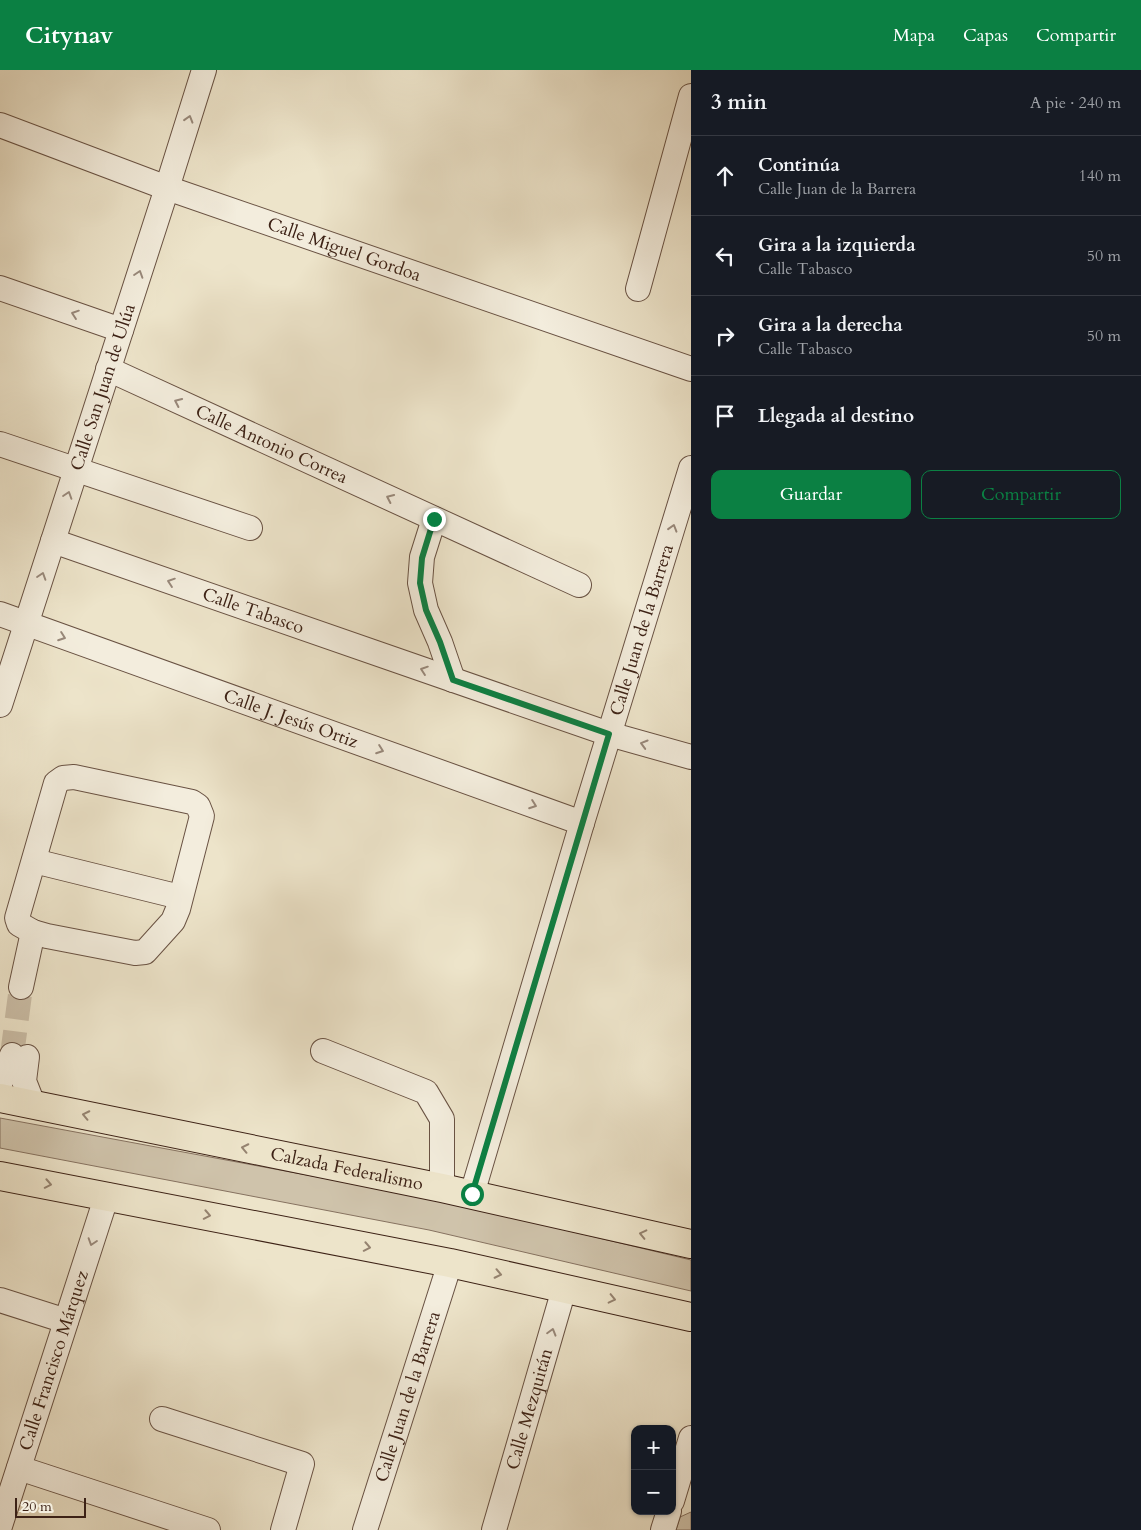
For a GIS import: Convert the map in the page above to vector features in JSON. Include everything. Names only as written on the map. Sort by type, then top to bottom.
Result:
[{"type":"main road","name":"Calzada Federalismo","points":[[0,1098],[472,1194],[691,1244]]},
{"type":"main road","points":[[0,1176],[450,1263],[691,1317]]},
{"type":"street","name":"Calle San Juan de Ulúa","points":[[0,706],[204,70]]},
{"type":"street","points":[[638,289],[691,96]]},
{"type":"street","name":"Calle Miguel Gordoa","points":[[0,125],[167,188],[691,368]]},
{"type":"street","points":[[0,288],[121,330]]},
{"type":"street","name":"Calle Antonio Correa","points":[[108,370],[579,585]]},
{"type":"street","points":[[0,444],[250,528]]},
{"type":"street","name":"Calle Juan de la Barrera","points":[[472,1194],[582,822],[691,468]]},
{"type":"street","points":[[434,519],[422,558],[420,583],[426,610],[440,642],[453,680]]},
{"type":"street","name":"Calle Tabasco","points":[[53,542],[609,734],[691,757]]},
{"type":"street","name":"Calle J. Jesús Ortiz","points":[[0,614],[582,822]]},
{"type":"street","points":[[24,930],[135,953],[145,952],[173,920],[178,909],[202,816],[198,806],[192,802],[74,777],[63,778],[56,782],[17,918],[24,930],[28,988]]},
{"type":"street","points":[[34,861],[180,897]]},
{"type":"street","points":[[323,1051],[426,1092],[442,1119],[442,1188]]},
{"type":"street","points":[[0,1084],[19,1056],[24,1081],[33,1104]]},
{"type":"street","name":"Calle Francisco Márquez","points":[[0,1526],[107,1196]]},
{"type":"street","name":"Calle Juan de la Barrera","points":[[365,1530],[450,1263]]},
{"type":"street","name":"Calle Mezquitán","points":[[494,1530],[564,1288]]},
{"type":"street","points":[[0,1300],[66,1321]]},
{"type":"street","points":[[162,1419],[302,1464],[283,1530]]},
{"type":"street","points":[[676,1494],[686,1477],[691,1438]]},
{"type":"street","points":[[18,1468],[208,1530]]},
{"type":"street","points":[[663,1530],[668,1515]]},
{"type":"shaded area","points":[[0,1118],[436,1199],[691,1260],[691,1291],[429,1230],[0,1148]]},
{"type":"shaded area","points":[[691,1512],[691,1530],[676,1530],[680,1517]]},
{"type":"tunnel","points":[[12,1055],[21,987]]},
{"type":"route","points":[[434,519],[422,558],[420,583],[426,610],[440,642],[453,680],[609,734],[472,1194]]}]
